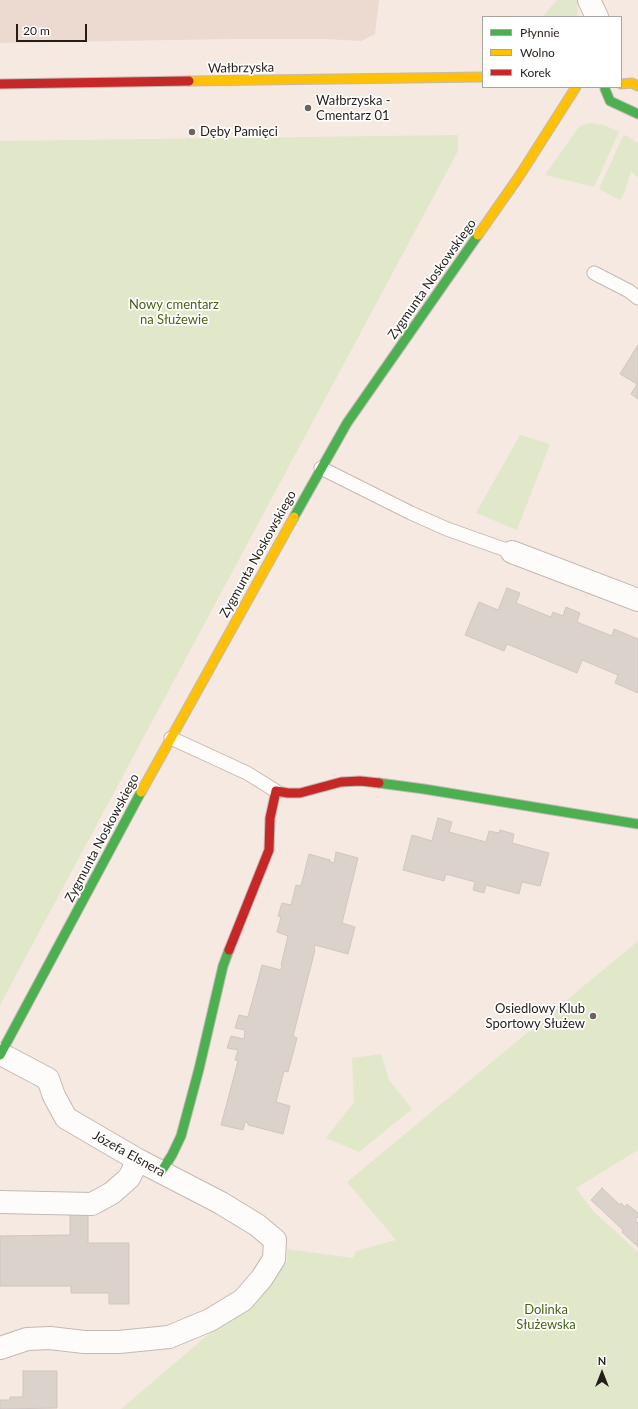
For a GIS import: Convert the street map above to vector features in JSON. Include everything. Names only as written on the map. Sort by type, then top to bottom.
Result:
[{"type":"street","points":[[589,0],[597,16]]},
{"type":"street","points":[[597,16],[600,0]]},
{"type":"street","name":"Wałbrzyska","points":[[0,84],[482,77]]},
{"type":"street","points":[[622,84],[632,83],[638,86]]},
{"type":"street","name":"Zygmunta Noskowskiego","points":[[0,1055],[320,468],[347,423],[514,184],[575,88]]},
{"type":"street","points":[[606,88],[610,101],[638,114]]},
{"type":"street","points":[[512,552],[638,600]]},
{"type":"street","points":[[161,1172],[172,1155],[181,1136],[223,966],[269,850],[270,818],[276,791],[300,793],[341,782],[360,781],[424,789],[638,824]]},
{"type":"street","name":"Józefa Elsnera","points":[[0,1055],[48,1079],[54,1096],[66,1118],[138,1160],[221,1203],[257,1225],[275,1240],[274,1259],[262,1278],[243,1300],[210,1320],[169,1337],[119,1342],[84,1342],[50,1338],[27,1339],[0,1348]]},
{"type":"street","points":[[0,1202],[92,1204],[112,1192],[129,1178],[138,1160]]},
{"type":"lane","points":[[594,273],[629,291],[638,298]]},
{"type":"lane","points":[[320,468],[447,529],[512,552]]},
{"type":"lane","points":[[172,738],[247,774],[276,791]]},
{"type":"shaded area","points":[[0,0],[379,0],[375,34],[361,41],[325,39],[231,39],[0,43]]},
{"type":"green space","points":[[557,0],[578,0],[577,16],[543,16]]},
{"type":"green space","points":[[591,123],[604,125],[619,132],[594,187],[545,175],[578,128],[582,125]]},
{"type":"green space","name":"Nowy cmentarz na Służewie","points":[[458,135],[458,151],[0,1005],[0,141]]},
{"type":"green space","points":[[625,135],[638,143],[638,177],[631,172],[620,200],[599,189],[623,136]]},
{"type":"green space","points":[[520,435],[550,444],[517,530],[476,513]]},
{"type":"green space","name":"Dolinka Służewska","points":[[638,941],[638,1150],[576,1188],[593,1211],[638,1252],[638,1409],[121,1409],[278,1275],[287,1261],[287,1249],[353,1258],[356,1251],[396,1240],[347,1182]]},
{"type":"green space","points":[[381,1054],[389,1080],[412,1109],[359,1152],[326,1138],[354,1102],[352,1058]]},
{"type":"building","points":[[638,345],[638,399],[631,394],[637,384],[620,374]]},
{"type":"building","points":[[507,588],[520,593],[516,603],[551,617],[553,612],[563,616],[566,607],[580,613],[577,622],[612,636],[614,629],[638,639],[638,693],[615,683],[618,675],[582,660],[577,673],[507,644],[504,651],[465,635],[479,602],[498,610]]},
{"type":"building","points":[[438,818],[452,822],[449,832],[486,842],[489,831],[499,833],[500,830],[514,834],[512,843],[549,853],[540,886],[522,882],[519,894],[486,885],[484,893],[473,890],[475,882],[446,874],[444,881],[403,870],[412,835],[432,841]]},
{"type":"building","points":[[336,852],[358,858],[342,923],[355,927],[348,954],[315,945],[293,1036],[297,1038],[288,1072],[284,1071],[276,1102],[290,1106],[283,1134],[248,1125],[248,1123],[245,1122],[243,1130],[221,1125],[238,1061],[235,1060],[238,1050],[227,1048],[231,1036],[244,1039],[245,1030],[235,1028],[239,1015],[248,1017],[262,965],[281,970],[288,936],[277,932],[281,917],[278,916],[282,903],[291,905],[296,885],[301,886],[309,854],[330,860],[330,862],[334,863]]},
{"type":"building","points":[[602,1188],[620,1205],[621,1203],[625,1207],[627,1204],[638,1213],[638,1217],[635,1220],[638,1223],[638,1247],[622,1232],[623,1230],[591,1200]]},
{"type":"building","points":[[88,1212],[88,1243],[129,1243],[129,1304],[109,1304],[109,1293],[71,1293],[71,1286],[0,1286],[0,1236],[70,1235],[70,1214]]},
{"type":"building","points":[[23,1371],[57,1371],[57,1408],[0,1409],[0,1400],[10,1400],[10,1397],[23,1397]]},
{"type":"traffic: fast","points":[[605,89],[610,101],[638,114]]},
{"type":"traffic: fast","points":[[294,517],[347,423],[478,235]]},
{"type":"traffic: fast","points":[[379,783],[638,824]]},
{"type":"traffic: fast","points":[[0,1055],[141,792]]},
{"type":"traffic: fast","points":[[161,1172],[172,1155],[181,1136],[199,1069],[223,966],[229,950]]},
{"type":"traffic: slow","points":[[189,81],[482,77]]},
{"type":"traffic: slow","points":[[622,84],[632,83],[638,86]]},
{"type":"traffic: slow","points":[[478,235],[518,178],[575,88]]},
{"type":"traffic: slow","points":[[141,792],[294,517]]},
{"type":"traffic: jam","points":[[0,84],[189,81]]},
{"type":"traffic: jam","points":[[229,950],[269,850],[270,818],[276,791],[300,793],[341,782],[360,781],[379,783]]},
{"type":"place","name":"Wałbrzyska - Cmentarz 01","points":[[308,108]]},
{"type":"place","name":"Dęby Pamięci","points":[[192,132]]},
{"type":"place","name":"Osiedlowy Klub Sportowy Służew","points":[[593,1016]]}]
